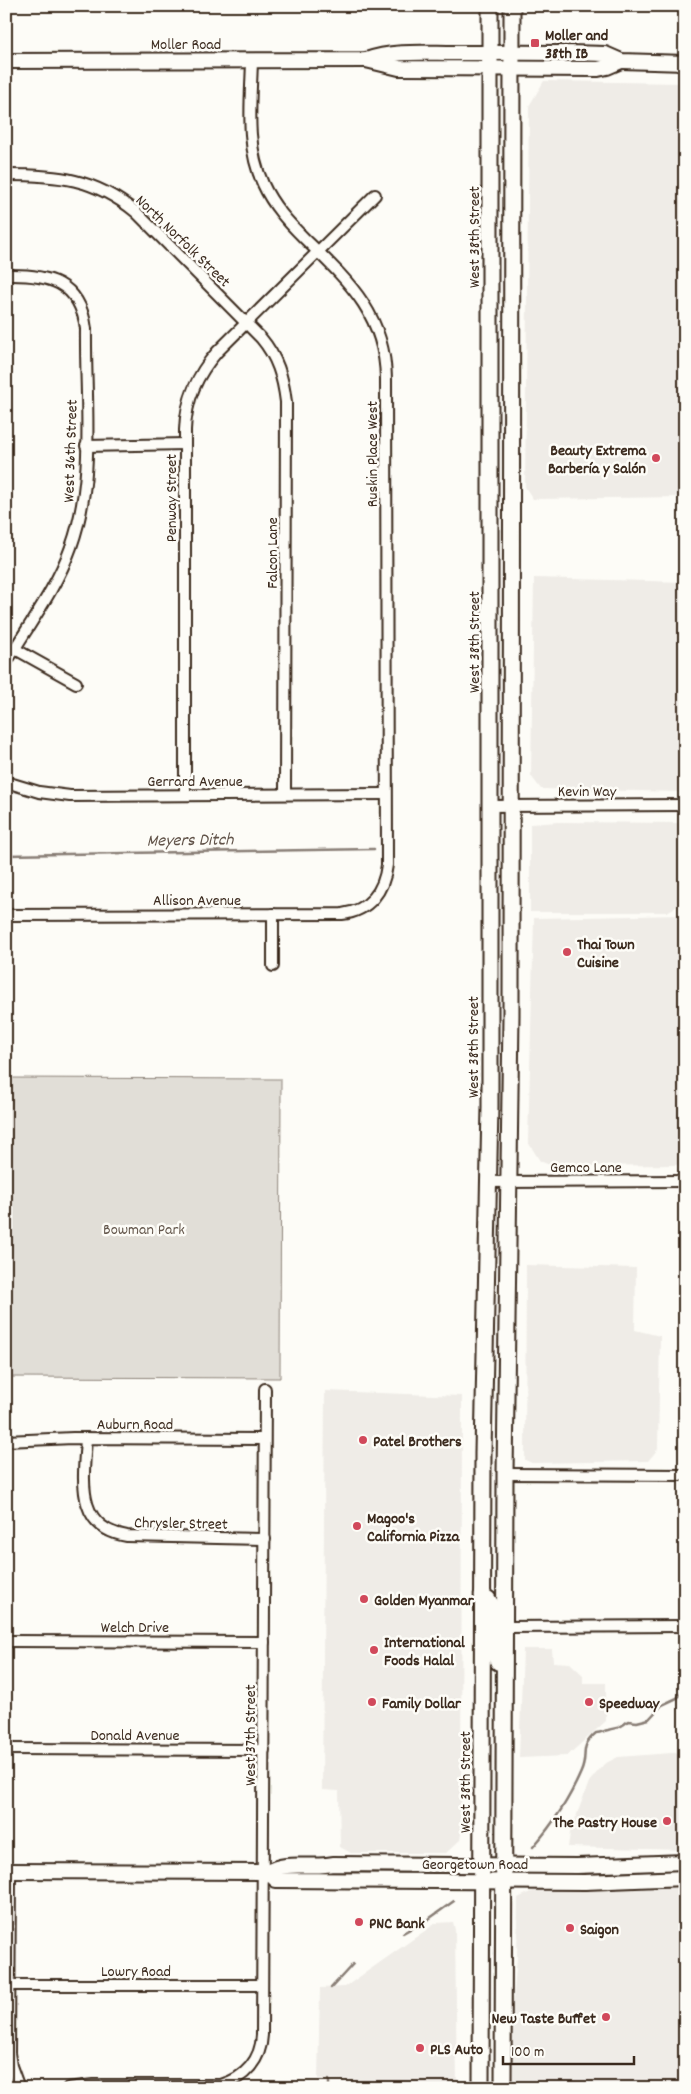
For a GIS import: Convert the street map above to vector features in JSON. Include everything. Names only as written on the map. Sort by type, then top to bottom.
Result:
[{"type":"main road","name":"West 38th Street","points":[[481,2088],[484,1368],[490,1107],[490,6]]},
{"type":"main road","points":[[503,2088],[504,1474],[509,1182],[512,805],[512,6]]},
{"type":"main road","name":"Moller Road","points":[[366,60],[375,56],[400,53],[490,53],[512,61],[598,69],[621,61],[685,63]]},
{"type":"main road","name":"Moller Road","points":[[6,62],[366,60],[399,68],[490,69],[512,61]]},
{"type":"main road","points":[[490,294],[500,299],[502,330],[511,356]]},
{"type":"main road","points":[[490,381],[502,422],[506,426],[512,426]]},
{"type":"main road","points":[[491,530],[502,564],[505,568],[512,569]]},
{"type":"main road","points":[[484,1368],[492,1413],[493,1463],[495,1470],[504,1474]]},
{"type":"main road","points":[[482,1595],[492,1604],[494,1652],[504,1674]]},
{"type":"main road","name":"Georgetown Road","points":[[8,1871],[265,1872],[277,1866],[595,1865],[685,1862]]},
{"type":"main road","name":"Georgetown Road","points":[[265,1872],[276,1880],[585,1882],[685,1878]]},
{"type":"main road","points":[[481,2068],[490,2088]]},
{"type":"street","name":"Ruskin Place West","points":[[252,60],[252,143],[260,178],[276,207],[347,281],[365,305],[380,337],[385,363],[387,868],[380,891]]},
{"type":"street","name":"North Norfolk Street","points":[[6,175],[51,176],[71,179],[94,186],[120,200],[136,212],[246,323]]},
{"type":"street","name":"Penway Street","points":[[185,795],[186,411],[197,378],[217,352],[375,195]]},
{"type":"street","name":"West 36th Street","points":[[6,275],[35,275],[56,282],[72,294],[82,312],[86,329],[86,446],[82,508],[71,546],[54,582],[6,663]]},
{"type":"street","name":"Falcon Lane","points":[[246,323],[264,341],[277,362],[284,381],[286,402],[285,794]]},
{"type":"street","points":[[86,446],[185,444]]},
{"type":"street","points":[[15,649],[76,683]]},
{"type":"street","name":"Gerrard Avenue","points":[[6,782],[38,792],[70,796],[386,794]]},
{"type":"street","name":"Kevin Way","points":[[490,806],[685,805]]},
{"type":"street","name":"Allison Avenue","points":[[6,915],[350,912],[369,903],[380,891]]},
{"type":"street","points":[[273,914],[273,966]]},
{"type":"street","name":"Gemco Lane","points":[[488,1182],[685,1181]]},
{"type":"street","name":"West 37th Street","points":[[68,2088],[93,2085],[218,2085],[231,2082],[243,2074],[254,2062],[260,2049],[265,1872],[265,1389]]},
{"type":"street","name":"Auburn Road","points":[[6,1441],[86,1438],[264,1439]]},
{"type":"street","name":"Chrysler Street","points":[[86,1438],[85,1498],[94,1517],[108,1530],[119,1535],[132,1537],[265,1539]]},
{"type":"street","points":[[504,1474],[685,1474]]},
{"type":"street","points":[[504,1627],[685,1626]]},
{"type":"street","name":"Welch Drive","points":[[6,1641],[264,1642]]},
{"type":"street","name":"Donald Avenue","points":[[6,1749],[264,1750]]},
{"type":"street","points":[[8,1871],[9,2053],[18,2088]]},
{"type":"street","name":"Lowry Road","points":[[10,1985],[262,1986]]},
{"type":"shaded area","points":[[544,81],[685,83],[685,497],[533,499],[525,487],[529,106]]},
{"type":"shaded area","points":[[534,578],[685,582],[685,792],[541,789],[531,776]]},
{"type":"shaded area","points":[[558,822],[685,823],[685,875],[681,875],[679,905],[667,912],[530,912],[530,824]]},
{"type":"shaded area","points":[[685,915],[685,1165],[552,1166],[540,1161],[528,1142],[534,918]]},
{"type":"shaded area","points":[[526,1265],[636,1268],[635,1330],[660,1336],[658,1449],[648,1461],[532,1463],[525,1460]]},
{"type":"shaded area","points":[[325,1391],[462,1396],[461,1834],[460,1840],[446,1853],[351,1853],[340,1847],[339,1791],[322,1790]]},
{"type":"shaded area","points":[[523,1649],[552,1649],[553,1662],[570,1663],[583,1675],[583,1683],[606,1683],[606,1721],[567,1756],[519,1758]]},
{"type":"shaded area","points":[[685,1752],[685,1850],[568,1847],[570,1833],[589,1782],[604,1764],[618,1757]]},
{"type":"shaded area","points":[[685,1883],[685,2088],[512,2088],[512,2012],[517,1958],[518,1898],[530,1892],[543,1889],[600,1889]]},
{"type":"shaded area","points":[[453,1922],[455,1930],[457,2088],[351,2088],[351,2080],[318,2079],[320,1988],[345,1987],[436,1923]]},
{"type":"green space","name":"Bowman Park","points":[[6,1078],[281,1079],[280,1378],[6,1377]]},
{"type":"waterway","name":"Meyers Ditch","points":[[6,855],[374,849]]},
{"type":"waterway","points":[[533,1847],[554,1821],[566,1802],[581,1772],[585,1747],[591,1738],[596,1733],[618,1727],[628,1721],[637,1722],[649,1719],[662,1705],[677,1698],[685,1690]]},
{"type":"waterway","points":[[403,1933],[430,1918],[454,1901]]},
{"type":"waterway","points":[[331,1988],[353,1964]]},
{"type":"waterway","points":[[329,2080],[329,2088]]},
{"type":"place","name":"Moller and 38th IB","points":[[535,43]]},
{"type":"place","name":"Beauty Extrema Barbería y Salón","points":[[656,458]]},
{"type":"place","name":"Thai Town Cuisine","points":[[567,952]]},
{"type":"place","name":"Patel Brothers","points":[[363,1440]]},
{"type":"place","name":"Magoo's California Pizza","points":[[357,1526]]},
{"type":"place","name":"Golden Myanmar","points":[[364,1599]]},
{"type":"place","name":"International Foods Halal","points":[[374,1650]]},
{"type":"place","name":"Family Dollar","points":[[372,1702]]},
{"type":"place","name":"Speedway","points":[[589,1702]]},
{"type":"place","name":"The Pastry House","points":[[667,1821]]},
{"type":"place","name":"PNC Bank","points":[[359,1922]]},
{"type":"place","name":"Saigon","points":[[570,1928]]},
{"type":"place","name":"New Taste Buffet","points":[[606,2017]]},
{"type":"place","name":"PLS Auto","points":[[420,2048]]}]
